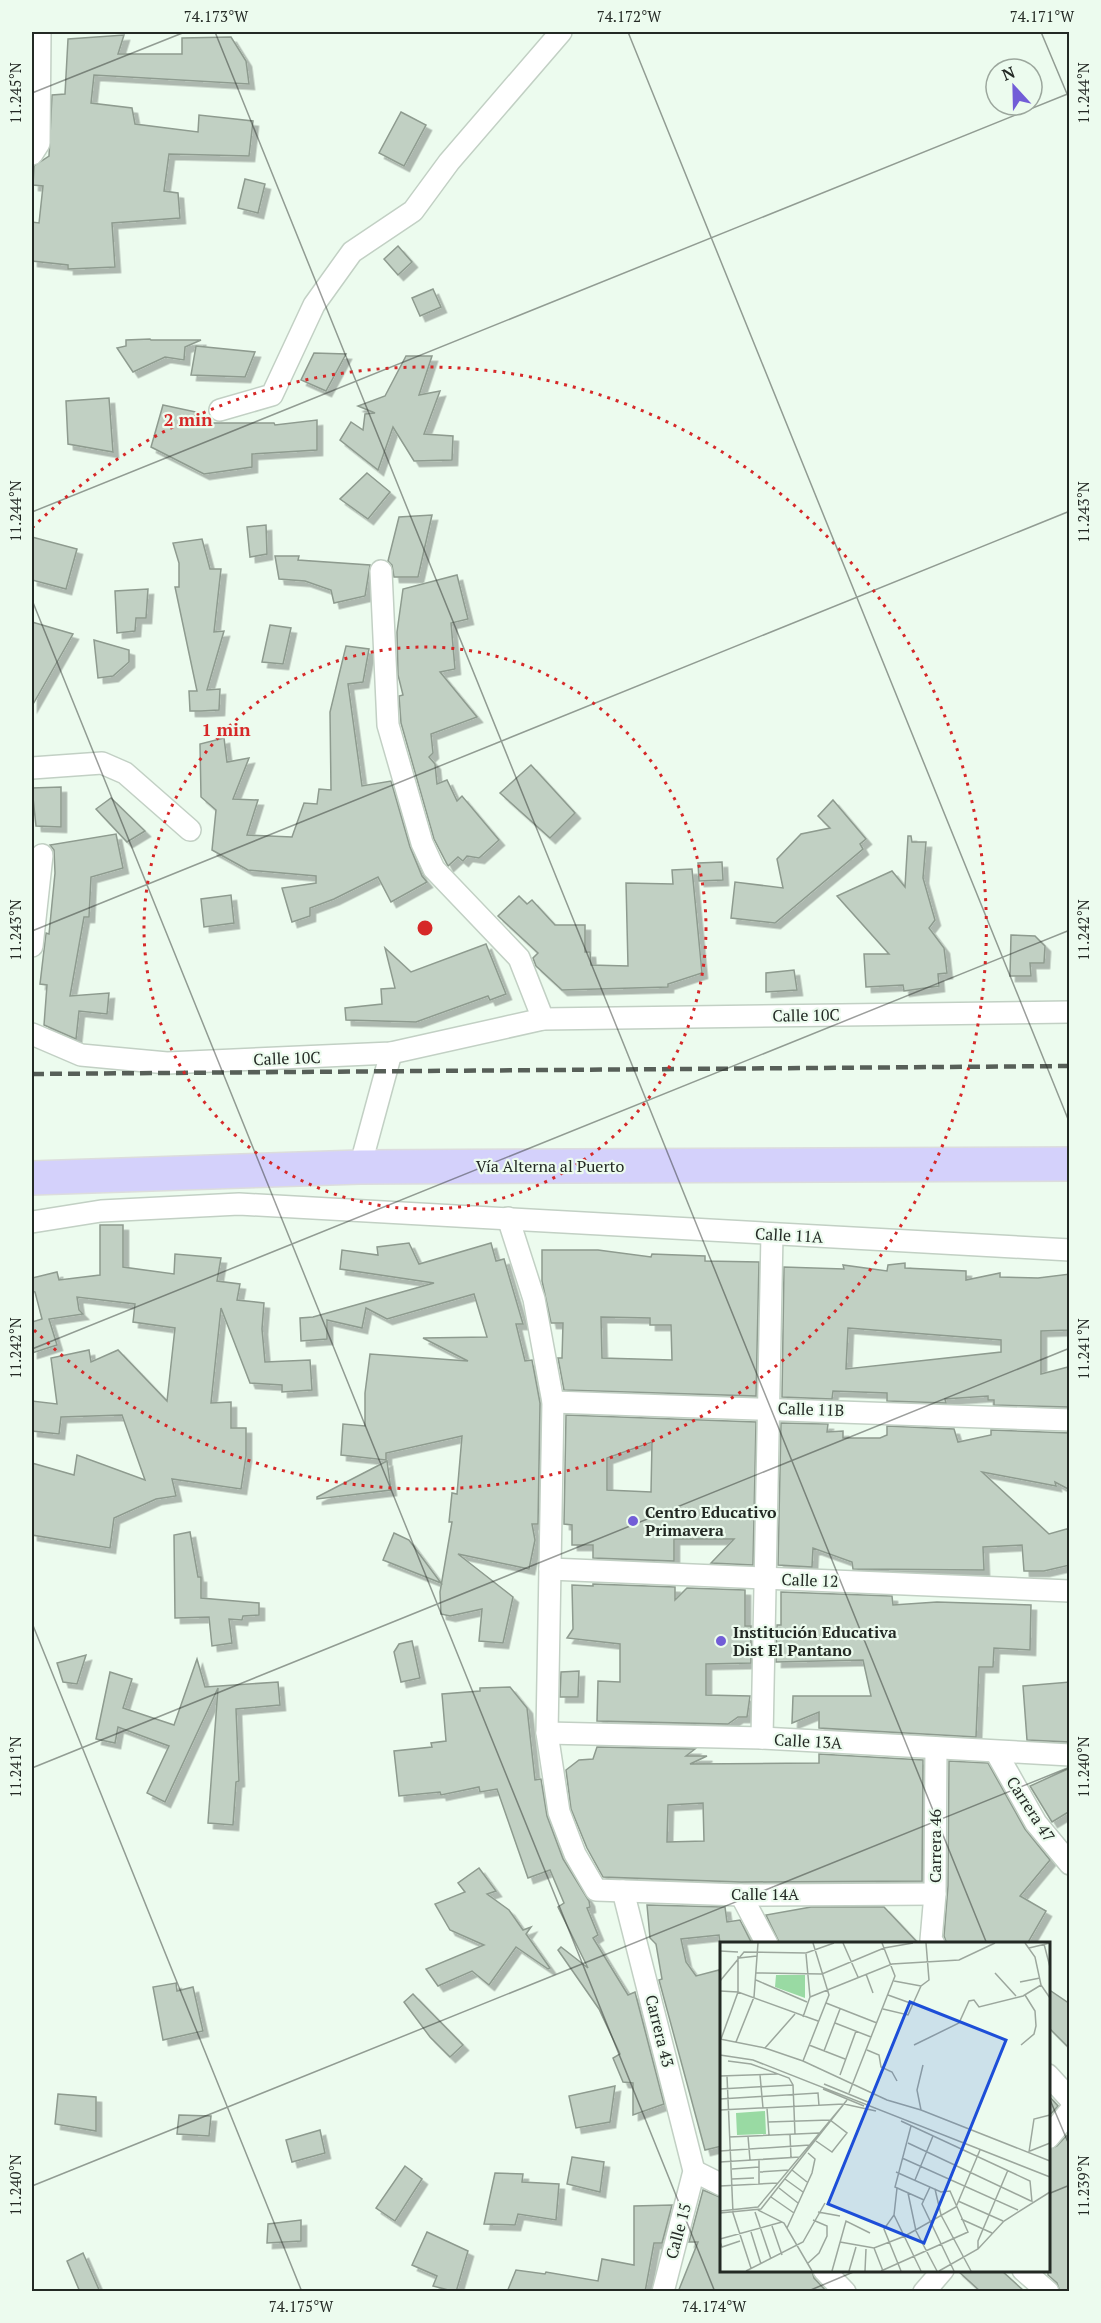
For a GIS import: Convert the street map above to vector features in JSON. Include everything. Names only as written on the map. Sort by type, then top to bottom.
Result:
[{"type":"main road","points":[[32,1160],[104,1176]]},
{"type":"main road","name":"Vía Alterna al Puerto","points":[[32,1178],[360,1167],[1070,1164]]},
{"type":"main road","points":[[32,1196],[104,1176]]},
{"type":"street","points":[[32,154],[39,143],[40,32]]},
{"type":"street","points":[[220,410],[272,394],[314,305],[352,252],[413,211],[449,162],[561,32]]},
{"type":"street","points":[[381,571],[388,725],[422,843],[434,869],[519,958],[543,1019]]},
{"type":"street","points":[[32,768],[102,763],[125,773],[190,830]]},
{"type":"street","points":[[32,946],[42,855]]},
{"type":"street","name":"Calle 10C","points":[[32,1034],[81,1055],[167,1063],[391,1053],[543,1019],[1070,1012]]},
{"type":"street","points":[[360,1167],[391,1053]]},
{"type":"street","name":"Calle 11A","points":[[32,1222],[101,1210],[239,1204],[1070,1250]]},
{"type":"street","points":[[508,1218],[534,1299],[553,1401],[547,1733]]},
{"type":"street","points":[[762,1738],[771,1407],[772,1234]]},
{"type":"street","name":"Calle 11B","points":[[553,1401],[771,1407],[1070,1420]]},
{"type":"street","name":"Calle 12","points":[[550,1569],[1070,1591]]},
{"type":"street","name":"Calle 13A","points":[[547,1733],[762,1738],[1070,1755]]},
{"type":"street","name":"Calle 14A","points":[[547,1733],[559,1812],[575,1854],[596,1890],[741,1895],[935,1894]]},
{"type":"street","name":"Carrera 46","points":[[932,1942],[936,1748]]},
{"type":"street","name":"Carrera 47","points":[[996,1752],[1036,1823],[1070,1864]]},
{"type":"street","name":"Carrera 43","points":[[623,1891],[694,2171]]},
{"type":"street","points":[[741,1895],[766,1942]]},
{"type":"street","points":[[1050,2077],[1070,2099]]},
{"type":"street","points":[[1050,2136],[1070,2111]]},
{"type":"street","points":[[694,2171],[720,2184]]},
{"type":"street","name":"Calle 15","points":[[663,2292],[694,2171]]},
{"type":"street","points":[[825,2272],[845,2292]]},
{"type":"street","points":[[924,2292],[942,2272]]},
{"type":"street","points":[[1024,2272],[1048,2292]]},
{"type":"building","points":[[124,35],[118,54],[182,54],[182,38],[231,37],[246,61],[249,84],[94,75],[91,103],[132,108],[135,124],[198,132],[199,115],[253,121],[249,156],[169,154],[164,191],[178,193],[180,218],[112,223],[115,267],[68,269],[68,265],[32,261],[32,222],[39,223],[43,186],[33,185],[34,166],[49,156],[52,95],[65,94],[68,39]]},
{"type":"building","points":[[401,112],[426,125],[404,166],[379,153]]},
{"type":"building","points":[[245,179],[265,184],[258,213],[238,208]]},
{"type":"building","points":[[398,246],[412,262],[398,275],[384,259]]},
{"type":"building","points":[[433,289],[441,307],[420,316],[412,298]]},
{"type":"building","points":[[126,340],[201,340],[185,347],[184,360],[165,357],[133,372],[117,348],[126,346]]},
{"type":"building","points":[[196,346],[255,352],[245,377],[191,375]]},
{"type":"building","points":[[314,353],[346,354],[326,391],[301,380]]},
{"type":"building","points":[[406,356],[432,356],[419,395],[440,391],[424,434],[453,436],[452,460],[414,461],[393,427],[378,470],[340,440],[351,422],[363,430],[365,414],[375,413],[358,406],[385,396]]},
{"type":"building","points":[[109,398],[113,452],[68,444],[66,401]]},
{"type":"building","points":[[163,405],[196,412],[192,423],[274,423],[275,425],[317,420],[317,450],[252,454],[252,467],[204,474],[151,447]]},
{"type":"building","points":[[367,473],[390,492],[368,519],[340,499]]},
{"type":"building","points":[[432,515],[418,577],[394,577],[392,565],[388,561],[399,517]]},
{"type":"building","points":[[266,525],[267,554],[250,557],[247,527]]},
{"type":"building","points":[[32,537],[77,549],[66,589],[32,580]]},
{"type":"building","points":[[202,539],[210,569],[221,569],[214,632],[224,631],[207,690],[220,689],[219,710],[190,711],[189,691],[197,691],[175,587],[179,587],[179,563],[173,543]]},
{"type":"building","points":[[275,556],[299,556],[298,560],[370,565],[365,596],[334,603],[331,590],[305,581],[279,579]]},
{"type":"building","points":[[457,575],[468,619],[451,623],[455,669],[440,672],[477,717],[431,734],[433,753],[429,757],[435,764],[437,784],[447,780],[457,801],[462,796],[499,840],[479,858],[467,856],[463,861],[458,857],[448,866],[434,839],[401,723],[399,696],[403,695],[398,675],[397,632],[403,589]]},
{"type":"building","points":[[148,589],[146,618],[136,618],[135,631],[117,633],[115,591]]},
{"type":"building","points":[[32,622],[73,634],[32,706]]},
{"type":"building","points":[[270,625],[291,628],[283,664],[262,662]]},
{"type":"building","points":[[94,640],[129,650],[129,662],[113,676],[98,678]]},
{"type":"building","points":[[346,646],[369,649],[363,682],[348,684],[362,786],[391,781],[410,847],[422,876],[427,882],[391,902],[378,877],[310,908],[310,916],[292,922],[282,888],[316,883],[316,876],[248,870],[212,850],[216,810],[201,797],[200,744],[224,738],[227,762],[249,758],[233,799],[258,800],[247,835],[292,837],[304,803],[317,804],[319,789],[331,790],[330,712]]},
{"type":"building","points":[[531,765],[575,813],[550,838],[500,793]]},
{"type":"building","points":[[61,787],[61,827],[36,826],[32,788]]},
{"type":"building","points":[[111,798],[145,831],[127,842],[96,809]]},
{"type":"building","points":[[833,800],[866,839],[860,844],[863,849],[775,923],[731,918],[735,882],[783,888],[777,859],[801,834],[830,828],[818,816]]},
{"type":"building","points":[[116,834],[123,868],[91,877],[89,917],[84,917],[70,996],[109,993],[107,1014],[79,1011],[76,1039],[44,1025],[47,985],[40,984],[46,933],[49,934],[55,873],[54,850],[50,845]]},
{"type":"building","points":[[908,836],[911,836],[912,842],[926,842],[923,878],[935,920],[929,928],[944,948],[947,973],[938,974],[939,986],[904,991],[903,985],[866,987],[864,954],[889,954],[837,896],[892,871],[905,887]]},
{"type":"building","points":[[722,862],[723,880],[699,881],[698,863]]},
{"type":"building","points":[[692,869],[702,973],[668,984],[668,987],[562,990],[536,966],[533,958],[538,953],[498,916],[519,896],[527,904],[532,900],[555,925],[585,925],[585,952],[590,952],[591,965],[628,966],[626,883],[673,884],[672,870]]},
{"type":"building","points":[[231,895],[234,923],[204,927],[201,899]]},
{"type":"building","points":[[1011,935],[1035,936],[1045,946],[1044,963],[1030,963],[1031,976],[1010,976]]},
{"type":"building","points":[[486,944],[506,994],[490,1000],[488,996],[416,1022],[346,1020],[345,1008],[382,1004],[381,989],[395,988],[385,948],[411,972]]},
{"type":"building","points":[[794,970],[797,990],[766,992],[766,973]]},
{"type":"building","points":[[100,1225],[123,1225],[123,1267],[174,1274],[175,1254],[221,1258],[217,1281],[240,1284],[237,1300],[264,1303],[262,1329],[265,1362],[310,1360],[312,1390],[282,1392],[282,1385],[250,1383],[221,1308],[211,1403],[231,1402],[231,1428],[246,1428],[246,1456],[241,1489],[172,1479],[176,1496],[156,1499],[114,1518],[110,1548],[32,1535],[32,1463],[74,1475],[77,1455],[145,1480],[122,1415],[61,1417],[59,1434],[32,1431],[32,1401],[57,1404],[51,1358],[89,1350],[91,1362],[118,1350],[167,1401],[175,1328],[133,1322],[135,1304],[77,1297],[79,1310],[83,1314],[49,1319],[57,1345],[32,1353],[32,1322],[42,1319],[35,1292],[32,1291],[32,1278],[57,1272],[59,1280],[100,1275]]},
{"type":"building","points":[[409,1243],[419,1264],[491,1243],[496,1261],[504,1259],[523,1324],[516,1324],[525,1361],[532,1360],[540,1403],[538,1524],[532,1524],[535,1540],[529,1569],[458,1554],[513,1597],[503,1643],[479,1641],[482,1609],[450,1616],[441,1614],[440,1592],[452,1522],[449,1522],[452,1493],[457,1494],[462,1436],[386,1453],[386,1460],[341,1455],[343,1424],[365,1426],[365,1393],[370,1354],[468,1361],[423,1338],[487,1337],[474,1294],[387,1319],[366,1308],[362,1328],[327,1320],[327,1339],[301,1341],[300,1318],[313,1317],[434,1283],[340,1269],[342,1250],[378,1255],[377,1247]]},
{"type":"building","points":[[542,1250],[598,1250],[651,1257],[652,1254],[705,1256],[705,1261],[759,1262],[756,1396],[564,1390],[558,1358],[562,1358],[563,1323],[551,1323],[542,1281]],"holes":[[[601,1317],[650,1318],[650,1325],[671,1325],[672,1360],[602,1358]]]},
{"type":"building","points":[[905,1263],[905,1268],[966,1271],[966,1280],[1000,1273],[1000,1277],[1038,1278],[1070,1274],[1070,1330],[1041,1331],[1041,1374],[1068,1367],[1070,1407],[994,1405],[994,1400],[988,1400],[988,1396],[945,1399],[946,1403],[887,1401],[887,1393],[833,1391],[832,1399],[782,1397],[784,1267],[844,1269],[843,1265],[887,1271],[888,1265]],"holes":[[[848,1328],[1001,1340],[1001,1352],[846,1369]]]},
{"type":"building","points":[[566,1415],[756,1422],[753,1565],[711,1563],[734,1539],[674,1539],[674,1561],[593,1558],[593,1545],[572,1545],[572,1525],[564,1524]],"holes":[[[652,1442],[651,1492],[607,1490],[607,1458]]]},
{"type":"building","points":[[781,1423],[828,1424],[827,1432],[843,1431],[843,1438],[880,1438],[887,1435],[887,1426],[954,1429],[958,1442],[991,1435],[991,1430],[1070,1433],[1070,1490],[1055,1482],[1056,1486],[982,1472],[1049,1534],[1070,1528],[1070,1565],[1044,1571],[1024,1571],[1022,1545],[983,1547],[984,1570],[853,1569],[852,1562],[813,1548],[812,1567],[778,1565]]},
{"type":"building","points":[[387,1461],[391,1490],[317,1499],[317,1497]]},
{"type":"building","points":[[190,1532],[198,1577],[201,1577],[201,1598],[259,1603],[259,1615],[243,1616],[242,1620],[229,1619],[232,1643],[212,1646],[209,1617],[175,1618],[174,1535]]},
{"type":"building","points":[[394,1533],[409,1540],[441,1583],[383,1560]]},
{"type":"building","points":[[593,1584],[675,1587],[675,1600],[687,1588],[745,1590],[745,1626],[751,1626],[751,1663],[706,1664],[706,1695],[750,1696],[747,1717],[738,1717],[728,1724],[597,1721],[598,1681],[620,1682],[620,1644],[567,1638],[573,1629],[572,1585],[593,1586]]},
{"type":"building","points":[[781,1592],[892,1596],[893,1605],[937,1602],[1031,1605],[1030,1650],[994,1648],[993,1667],[979,1667],[976,1737],[819,1728],[819,1712],[792,1723],[793,1696],[871,1696],[863,1660],[776,1662],[777,1625],[781,1625]]},
{"type":"building","points":[[412,1641],[420,1678],[401,1682],[394,1652],[399,1644]]},
{"type":"building","points":[[86,1655],[77,1684],[63,1682],[57,1663]]},
{"type":"building","points":[[197,1659],[205,1687],[278,1682],[280,1705],[236,1709],[239,1781],[236,1782],[233,1825],[208,1823],[218,1688],[165,1802],[147,1793],[169,1746],[118,1727],[115,1743],[96,1739],[110,1672],[132,1679],[123,1708],[174,1725]]},
{"type":"building","points":[[579,1671],[578,1697],[560,1697],[561,1672]]},
{"type":"building","points":[[1070,1682],[1070,1742],[1027,1740],[1023,1686]]},
{"type":"building","points":[[510,1687],[527,1708],[535,1780],[541,1779],[547,1816],[563,1859],[589,1901],[590,1907],[587,1908],[598,1935],[593,1938],[628,1995],[635,1992],[664,2104],[633,2115],[633,2083],[623,2082],[613,2058],[620,2054],[599,2009],[558,1950],[561,1947],[588,1968],[558,1907],[564,1903],[550,1870],[528,1878],[497,1789],[480,1792],[479,1787],[441,1795],[440,1792],[399,1796],[394,1751],[432,1747],[431,1743],[446,1741],[442,1694],[480,1691],[480,1688]]},
{"type":"building","points":[[597,1747],[695,1749],[686,1756],[707,1756],[690,1764],[819,1763],[819,1754],[923,1760],[922,1881],[741,1882],[603,1877],[587,1848],[571,1809],[566,1770],[579,1760],[593,1759]],"holes":[[[703,1803],[704,1841],[667,1842],[668,1805]]]},
{"type":"building","points":[[949,1761],[988,1763],[1025,1829],[1050,1860],[1020,1896],[1046,1911],[1028,1942],[946,1942],[944,1936],[948,1886]]},
{"type":"building","points":[[1070,1768],[1070,1811],[1052,1822],[1030,1786]]},
{"type":"building","points":[[479,1868],[496,1891],[487,1894],[509,1910],[523,1930],[531,1927],[526,1934],[550,1968],[548,1969],[516,1947],[489,1985],[472,1971],[438,1986],[426,1969],[484,1945],[450,1930],[435,1904],[465,1892],[458,1883]]},
{"type":"building","points":[[647,1905],[725,1907],[727,1922],[740,1920],[751,1942],[720,1942],[720,1944],[719,1935],[681,1939],[686,1962],[696,1976],[719,1970],[720,1974],[720,2146],[705,2150],[659,1980],[662,1979],[656,1944],[650,1938]]},
{"type":"building","points":[[811,1907],[884,1907],[917,1942],[779,1942],[766,1915]]},
{"type":"building","points":[[176,1983],[177,1991],[193,1987],[203,2031],[163,2040],[153,1987]]},
{"type":"building","points":[[1050,1990],[1070,2004],[1070,2049],[1050,2029]]},
{"type":"building","points":[[413,1994],[463,2045],[450,2057],[430,2037],[404,2002]]},
{"type":"building","points":[[615,2086],[610,2122],[576,2128],[569,2096]]},
{"type":"building","points":[[58,2094],[96,2097],[96,2131],[55,2124]]},
{"type":"building","points":[[1050,2097],[1058,2106],[1050,2115]]},
{"type":"building","points":[[179,2115],[211,2116],[209,2136],[177,2134]]},
{"type":"building","points":[[320,2130],[325,2153],[292,2162],[286,2140]]},
{"type":"building","points":[[1070,2132],[1070,2292],[1060,2292],[1057,2283],[1048,2275],[1050,2272],[1050,2149],[1057,2146]]},
{"type":"building","points":[[572,2157],[604,2162],[600,2192],[567,2184]]},
{"type":"building","points":[[405,2166],[422,2179],[395,2221],[376,2208]]},
{"type":"building","points":[[495,2173],[523,2174],[522,2182],[559,2184],[556,2220],[518,2214],[515,2225],[484,2224]]},
{"type":"building","points":[[703,2190],[720,2197],[720,2272],[812,2272],[814,2278],[827,2292],[678,2292],[698,2242],[689,2242]]},
{"type":"building","points":[[672,2205],[662,2243],[654,2243],[645,2292],[507,2292],[516,2270],[545,2274],[546,2272],[598,2281],[602,2259],[634,2265],[634,2206]]},
{"type":"building","points":[[301,2220],[301,2241],[267,2243],[268,2224]]},
{"type":"building","points":[[427,2232],[468,2251],[456,2292],[433,2286],[437,2276],[412,2265]]},
{"type":"building","points":[[83,2253],[100,2292],[80,2292],[67,2261]]},
{"type":"building","points":[[959,2272],[1003,2272],[1025,2292],[981,2292]]},
{"type":"railway","points":[[32,1074],[1070,1066]]},
{"type":"place","name":"Centro Educativo Primavera","points":[[633,1521]]},
{"type":"place","name":"Institución Educativa Dist El Pantano","points":[[721,1641]]}]
